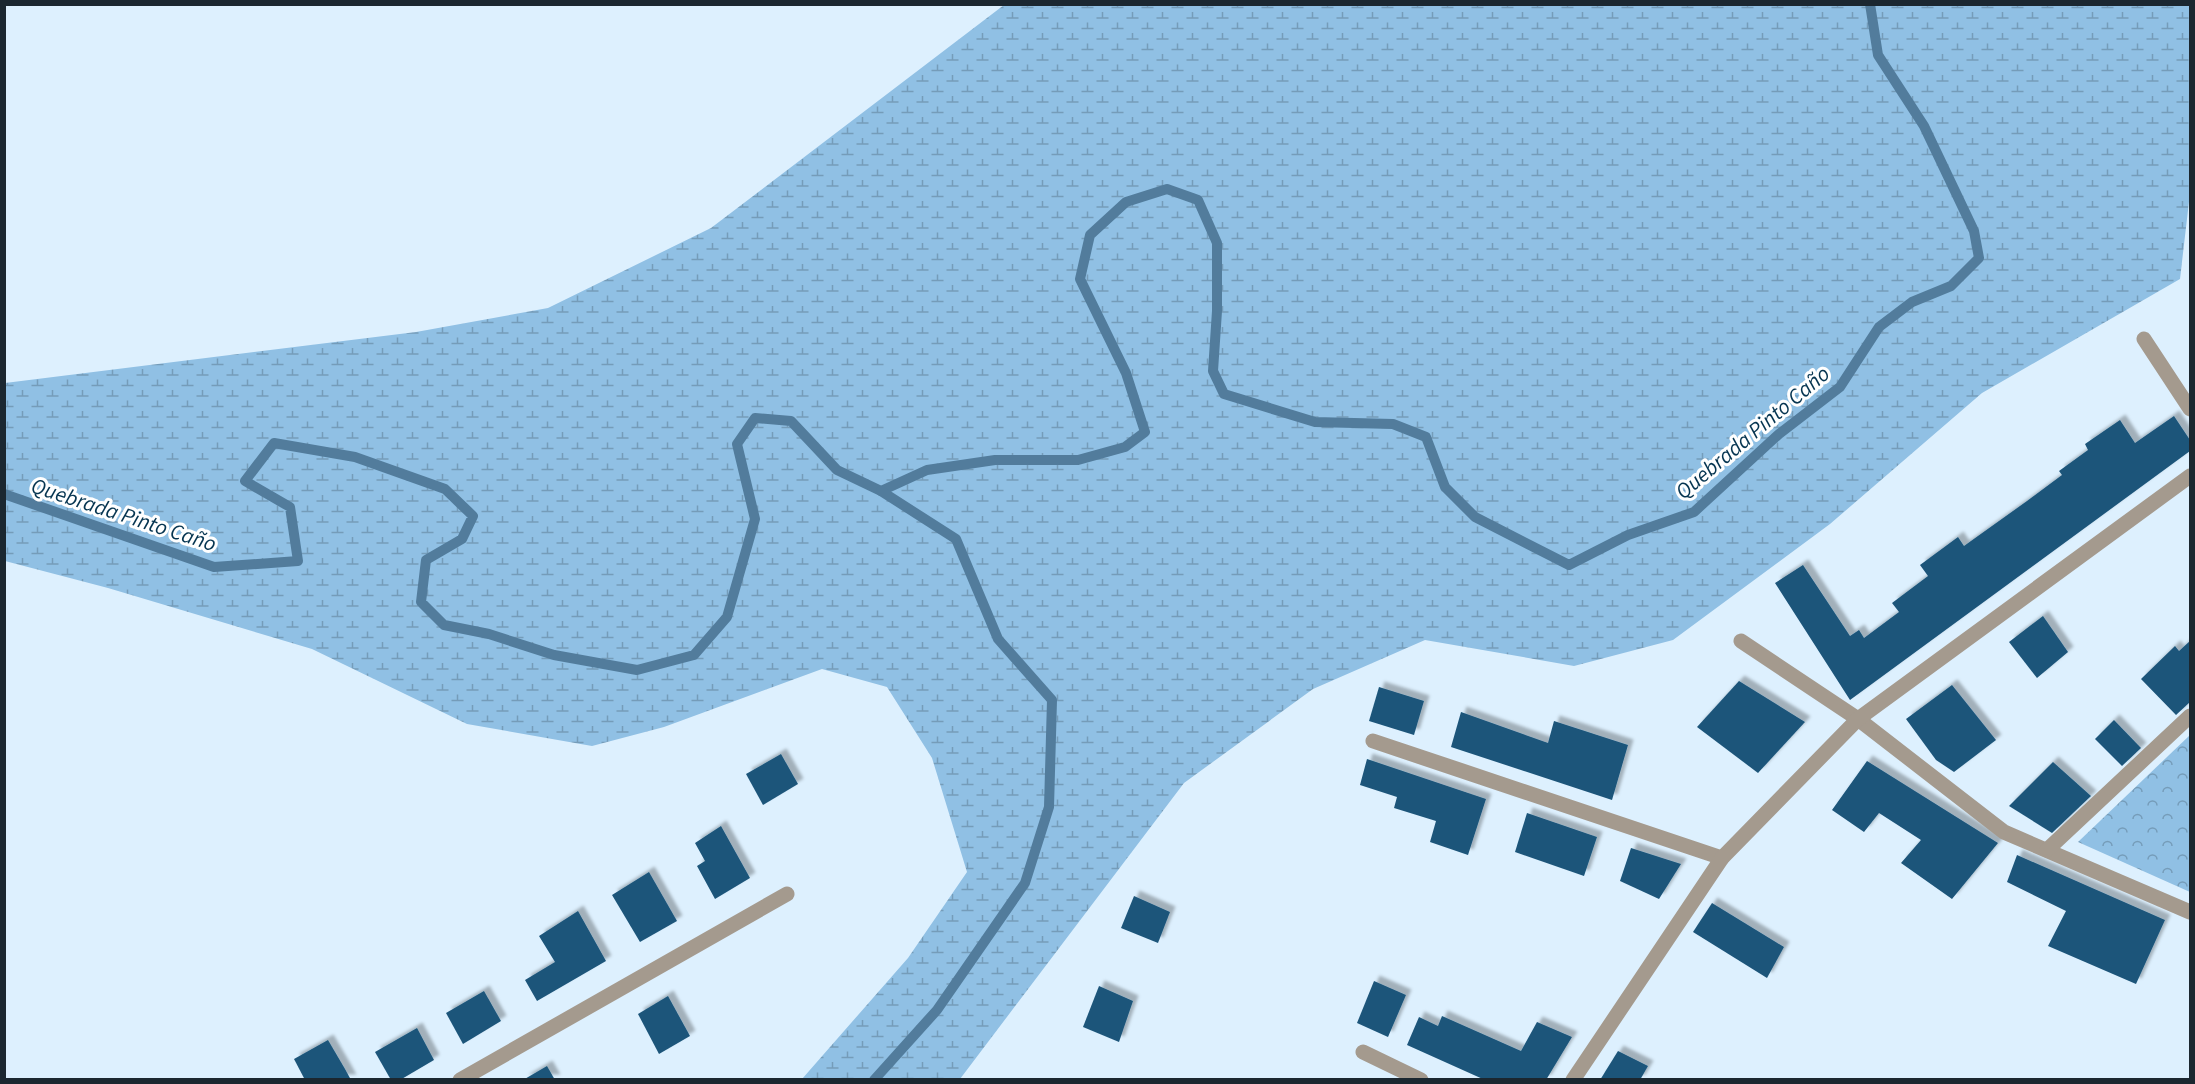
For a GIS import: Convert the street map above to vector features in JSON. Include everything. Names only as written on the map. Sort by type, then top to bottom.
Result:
[{"type":"street","points":[[2144,339],[2190,409]]},
{"type":"street","points":[[1573,1080],[1722,858],[1858,719],[2190,476]]},
{"type":"street","points":[[1741,641],[1858,719],[2004,832],[2190,912]]},
{"type":"street","points":[[2047,850],[2190,716]]},
{"type":"street","points":[[1373,741],[1722,858]]},
{"type":"street","points":[[460,1080],[787,894]]},
{"type":"street","points":[[1363,1052],[1421,1080]]},
{"type":"green space","points":[[1004,5],[2190,5],[2190,193],[2180,279],[1982,393],[1830,524],[1673,640],[1574,666],[1425,640],[1313,689],[1184,783],[960,1079],[802,1079],[908,958],[967,872],[932,758],[887,687],[822,669],[664,727],[592,746],[467,724],[312,649],[108,588],[5,561],[5,383],[416,332],[548,308],[711,228]]},
{"type":"green space","points":[[2190,735],[2190,892],[2078,842]]},
{"type":"building","points":[[2174,416],[2190,440],[2190,451],[1850,700],[1775,583],[1803,565],[1850,636],[1859,630],[1864,638],[1899,612],[1892,603],[1928,576],[1920,565],[1958,537],[1964,546],[2027,501],[2062,475],[2059,471],[2088,450],[2085,444],[2120,420],[2135,443]]},
{"type":"building","points":[[2043,616],[2068,652],[2037,678],[2009,642]]},
{"type":"building","points":[[2190,641],[2190,702],[2176,715],[2141,679],[2175,646],[2179,651]]},
{"type":"building","points":[[1739,681],[1805,722],[1758,773],[1697,727]]},
{"type":"building","points":[[1952,685],[1996,740],[1954,772],[1936,760],[1906,719]]},
{"type":"building","points":[[1379,687],[1424,701],[1414,735],[1369,721]]},
{"type":"building","points":[[1461,712],[1548,743],[1554,721],[1628,745],[1612,800],[1451,747]]},
{"type":"building","points":[[2114,720],[2141,748],[2122,766],[2095,739]]},
{"type":"building","points":[[781,754],[798,784],[763,805],[746,774]]},
{"type":"building","points":[[1367,759],[1486,799],[1468,855],[1430,842],[1436,821],[1394,808],[1397,797],[1360,785]]},
{"type":"building","points":[[1867,761],[1998,843],[1952,899],[1901,863],[1921,840],[1879,813],[1864,832],[1832,810]]},
{"type":"building","points":[[2053,762],[2091,796],[2052,833],[2009,806]]},
{"type":"building","points":[[1527,813],[1597,837],[1584,876],[1515,852]]},
{"type":"building","points":[[721,826],[750,878],[715,899],[697,866],[705,861],[695,843]]},
{"type":"building","points":[[1631,848],[1681,864],[1659,899],[1620,881]]},
{"type":"building","points":[[2017,855],[2165,920],[2136,984],[2048,946],[2066,911],[2007,882]]},
{"type":"building","points":[[649,872],[677,921],[640,942],[612,895]]},
{"type":"building","points":[[1134,896],[1170,912],[1158,943],[1121,928]]},
{"type":"building","points":[[1712,903],[1784,947],[1767,978],[1693,932]]},
{"type":"building","points":[[578,911],[606,961],[537,1001],[525,980],[555,962],[539,936]]},
{"type":"building","points":[[1374,981],[1406,995],[1388,1037],[1357,1023]]},
{"type":"building","points":[[1099,986],[1133,1001],[1119,1042],[1083,1027]]},
{"type":"building","points":[[484,991],[501,1021],[463,1044],[446,1013]]},
{"type":"building","points":[[668,996],[690,1036],[659,1054],[638,1014]]},
{"type":"building","points":[[1442,1016],[1521,1051],[1537,1022],[1572,1037],[1546,1080],[1485,1080],[1407,1045],[1419,1017],[1438,1026]]},
{"type":"building","points":[[417,1028],[434,1060],[400,1080],[391,1080],[375,1052]]},
{"type":"building","points":[[328,1040],[351,1080],[305,1080],[294,1059]]},
{"type":"building","points":[[1618,1051],[1648,1066],[1640,1080],[1600,1080]]},
{"type":"building","points":[[547,1066],[555,1080],[523,1080]]},
{"type":"waterway","name":"Quebrada Pinto Caño","points":[[4,494],[214,567],[298,561],[290,507],[245,481],[274,443],[355,457],[445,489],[473,516],[462,539],[426,560],[421,602],[444,625],[489,634],[554,655],[637,670],[694,655],[727,617],[755,519],[737,444],[755,418],[791,421],[837,470],[881,491],[927,470],[995,460],[1078,460],[1125,447],[1145,432],[1126,373],[1080,279],[1090,235],[1126,202],[1167,189],[1198,200],[1217,243],[1217,311],[1213,371],[1224,394],[1315,422],[1393,424],[1426,437],[1445,487],[1475,517],[1569,565],[1628,535],[1694,512],[1779,434],[1840,387],[1879,327],[1912,302],[1951,286],[1979,258],[1974,231],[1924,126],[1878,55],[1870,4]]},
{"type":"waterway","points":[[874,1080],[937,1010],[1025,883],[1049,807],[1052,700],[998,639],[956,539],[881,491]]}]
